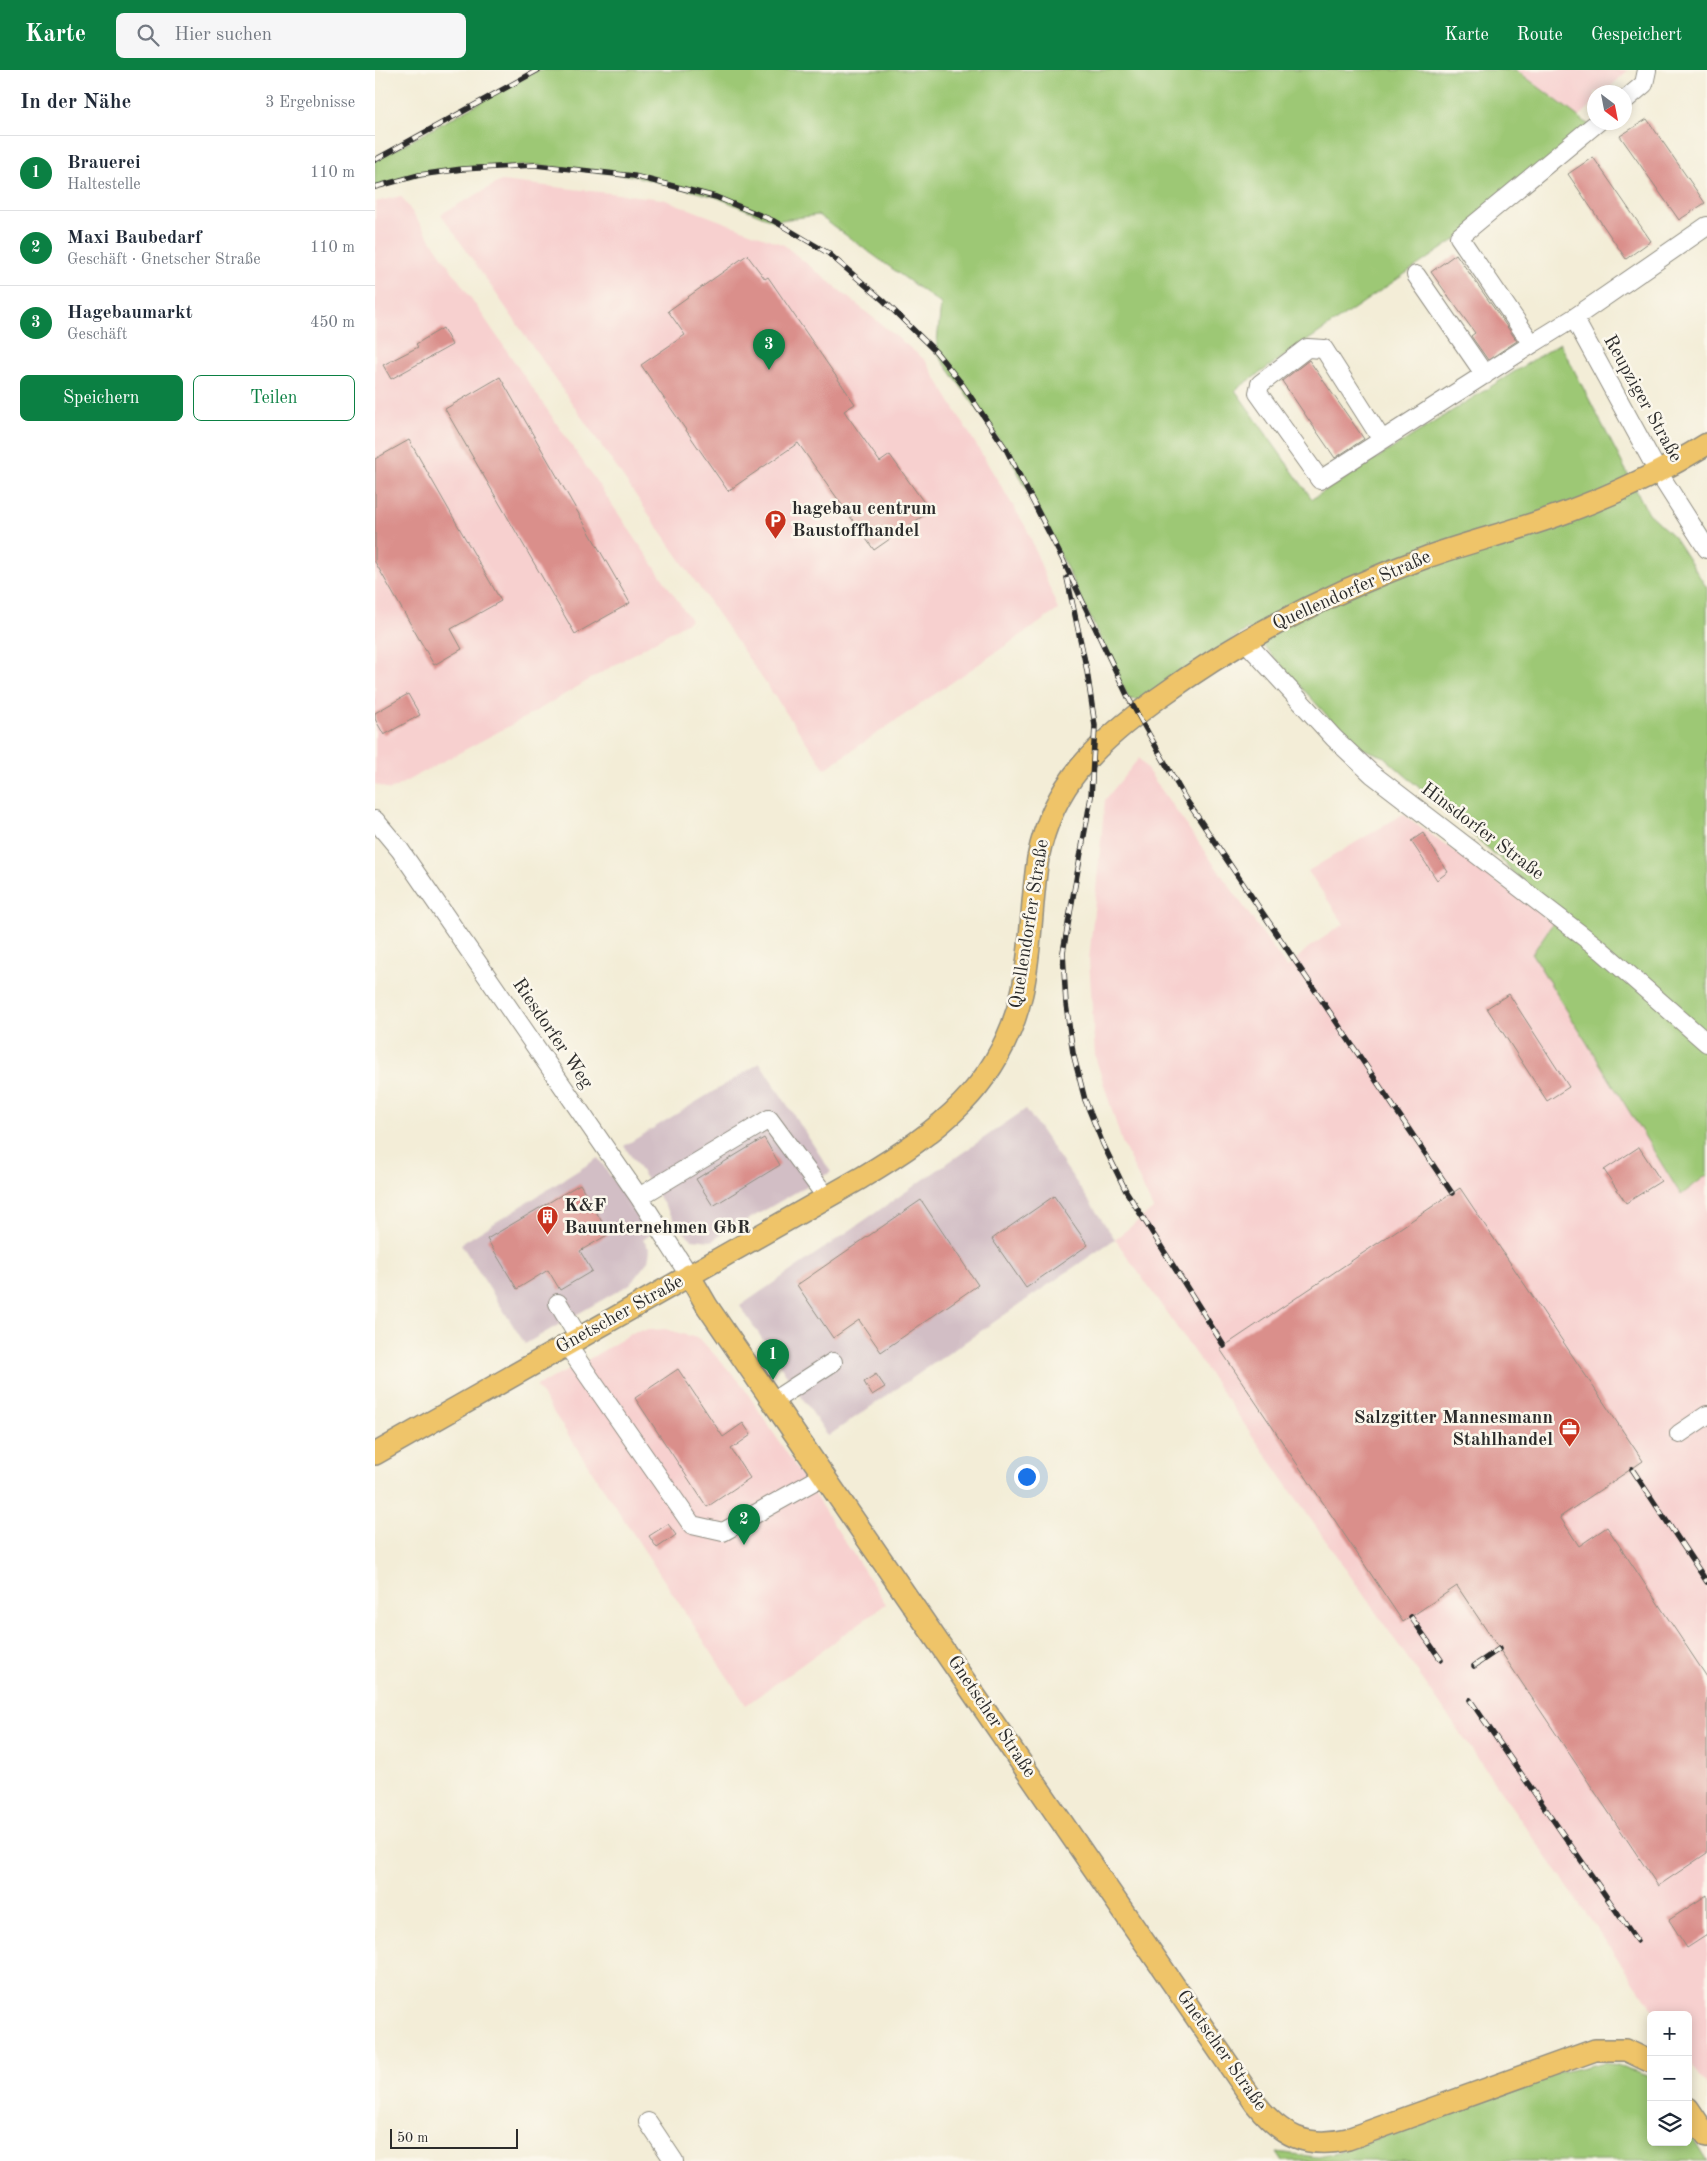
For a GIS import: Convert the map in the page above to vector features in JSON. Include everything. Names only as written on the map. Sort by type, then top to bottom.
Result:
[{"type":"main road","name":"Quellendorfer Straße","points":[[689,1276],[898,1156],[933,1132],[966,1100],[993,1064],[1011,1025],[1022,993],[1041,842],[1056,804],[1071,777],[1095,749],[1137,714],[1185,679],[1245,641],[1313,604],[1377,576],[1454,548],[1570,511],[1658,472],[1707,444]]},
{"type":"main road","name":"Gnetscher Straße","points":[[375,1454],[689,1276],[707,1306],[1255,2103],[1282,2130],[1293,2137],[1315,2143],[1348,2139],[1595,2050],[1626,2050],[1647,2060]]},
{"type":"main road","points":[[1692,2114],[1707,2136]]},
{"type":"street","points":[[1632,94],[1644,84],[1647,70]]},
{"type":"street","points":[[1532,344],[1459,238],[1588,130]]},
{"type":"street","points":[[1382,440],[1324,349],[1307,348],[1260,384],[1257,393],[1320,480],[1574,318],[1707,226]]},
{"type":"street","points":[[1416,275],[1485,375]]},
{"type":"street","name":"Reupziger Straße","points":[[1574,318],[1658,472],[1707,549]]},
{"type":"street","name":"Hinsdorfer Straße","points":[[1245,641],[1334,738],[1372,774],[1601,950],[1707,1043]]},
{"type":"street","name":"Riesdorfer Weg","points":[[375,820],[397,846],[639,1197],[689,1276]]},
{"type":"street","points":[[639,1197],[769,1118],[827,1198]]},
{"type":"street","points":[[559,1303],[573,1341],[692,1525],[723,1532],[825,1475]]},
{"type":"street","points":[[773,1401],[833,1362]]},
{"type":"street","points":[[1679,1434],[1707,1415]]},
{"type":"street","points":[[648,2122],[674,2161]]},
{"type":"shaded area","points":[[1516,70],[1628,70],[1612,85],[1587,85],[1587,110],[1579,117]]},
{"type":"shaded area","points":[[501,181],[663,199],[784,245],[925,360],[1027,529],[1058,610],[825,769],[441,214]]},
{"type":"shaded area","points":[[401,196],[691,620],[526,717],[390,790],[375,784],[375,202]]},
{"type":"shaded area","points":[[1139,758],[1287,968],[1308,948],[1344,924],[1308,871],[1403,814],[1553,923],[1681,1195],[1707,1175],[1707,2086],[1692,2065],[1692,2011],[1654,2011],[1115,1239],[1153,1209],[1122,1142],[1095,1056],[1089,960],[1105,800]]},
{"type":"shaded area","points":[[760,1063],[831,1172],[711,1241],[692,1239],[682,1231],[624,1146]]},
{"type":"shaded area","points":[[1026,1109],[1115,1239],[828,1436],[740,1306]]},
{"type":"shaded area","points":[[598,1158],[651,1234],[643,1240],[650,1250],[648,1261],[630,1284],[525,1344],[461,1244]]},
{"type":"shaded area","points":[[665,1329],[700,1339],[740,1382],[886,1604],[746,1705],[536,1386],[579,1365],[636,1331]]},
{"type":"green space","points":[[538,70],[1516,70],[1587,123],[1588,130],[1459,237],[1235,390],[1312,499],[1560,343],[1648,513],[1674,537],[1707,588],[1707,1175],[1681,1195],[1532,954],[1553,923],[1506,864],[1383,756],[1355,746],[1248,629],[1141,700],[1129,699],[1062,558],[1006,449],[936,352],[941,304],[818,215],[774,221],[716,197],[634,176],[535,165],[462,169],[419,175],[375,187],[375,161]]},
{"type":"green space","points":[[1605,2062],[1647,2076],[1647,2146],[1692,2146],[1692,2137],[1707,2161],[1283,2161],[1277,2152],[1318,2157],[1337,2153],[1554,2074]]},
{"type":"building","points":[[1647,119],[1705,203],[1679,220],[1620,136]]},
{"type":"building","points":[[1593,157],[1651,241],[1626,259],[1568,174]]},
{"type":"building","points":[[1456,254],[1517,341],[1488,360],[1471,336],[1475,333],[1431,272]]},
{"type":"building","points":[[747,255],[765,279],[768,277],[855,404],[844,411],[880,462],[890,455],[930,511],[874,550],[798,443],[728,491],[641,365],[685,335],[668,311]]},
{"type":"building","points":[[443,328],[452,345],[391,379],[383,365],[418,347],[416,344]]},
{"type":"building","points":[[1309,360],[1364,439],[1335,458],[1282,381]]},
{"type":"building","points":[[500,377],[630,603],[575,634],[445,409]]},
{"type":"building","points":[[409,440],[501,601],[451,629],[462,649],[434,665],[375,562],[375,459]]},
{"type":"building","points":[[408,694],[420,715],[384,735],[375,719],[375,713]]},
{"type":"building","points":[[1423,833],[1448,872],[1437,880],[1411,841]]},
{"type":"building","points":[[1509,994],[1569,1087],[1547,1101],[1487,1008]]},
{"type":"building","points":[[764,1138],[780,1165],[713,1206],[696,1179]]},
{"type":"building","points":[[1639,1147],[1661,1181],[1626,1203],[1604,1170]]},
{"type":"building","name":"K&F Bauunternehmen GbR","points":[[580,1184],[609,1234],[580,1251],[592,1271],[560,1290],[548,1270],[517,1289],[487,1239]]},
{"type":"building","points":[[1460,1188],[1643,1461],[1560,1517],[1579,1546],[1607,1527],[1707,1677],[1707,1853],[1658,1886],[1457,1586],[1403,1622],[1220,1349]]},
{"type":"building","points":[[1054,1196],[1088,1245],[1026,1288],[992,1239]]},
{"type":"building","points":[[921,1200],[978,1285],[881,1352],[859,1320],[833,1338],[797,1285]]},
{"type":"building","points":[[678,1369],[723,1437],[743,1423],[751,1435],[731,1449],[750,1478],[707,1507],[635,1398]]},
{"type":"building","points":[[876,1374],[885,1387],[872,1395],[864,1382]]},
{"type":"building","points":[[668,1524],[676,1535],[657,1548],[649,1536]]},
{"type":"building","points":[[1707,1895],[1707,1935],[1687,1948],[1669,1920]]},
{"type":"railway","points":[[375,160],[538,70]]},
{"type":"railway","points":[[375,187],[419,175],[462,169],[535,165],[634,176],[716,197],[774,221],[828,253],[884,301],[936,352],[962,384],[1006,449],[1062,558],[1129,699],[1185,798],[1452,1193]]},
{"type":"railway","points":[[1067,578],[1087,671],[1095,726],[1091,797],[1063,952],[1066,1004],[1073,1053],[1085,1100],[1103,1144],[1126,1191],[1224,1346]]},
{"type":"railway","points":[[1632,1469],[1707,1582]]},
{"type":"railway","points":[[1411,1617],[1441,1660]]},
{"type":"railway","points":[[1474,1666],[1499,1649]]},
{"type":"railway","points":[[1470,1700],[1637,1941]]},
{"type":"place","name":"Hagebaumarkt","points":[[769,370]]},
{"type":"place","name":"hagebau centrum Baustoffhandel","points":[[776,539]]},
{"type":"place","name":"K&F Bauunternehmen GbR","points":[[548,1236]]},
{"type":"place","name":"Brauerei","points":[[773,1380]]},
{"type":"place","name":"Salzgitter Mannesmann Stahlhandel","points":[[1569,1448]]},
{"type":"place","name":"Maxi Baubedarf","points":[[744,1545]]}]
